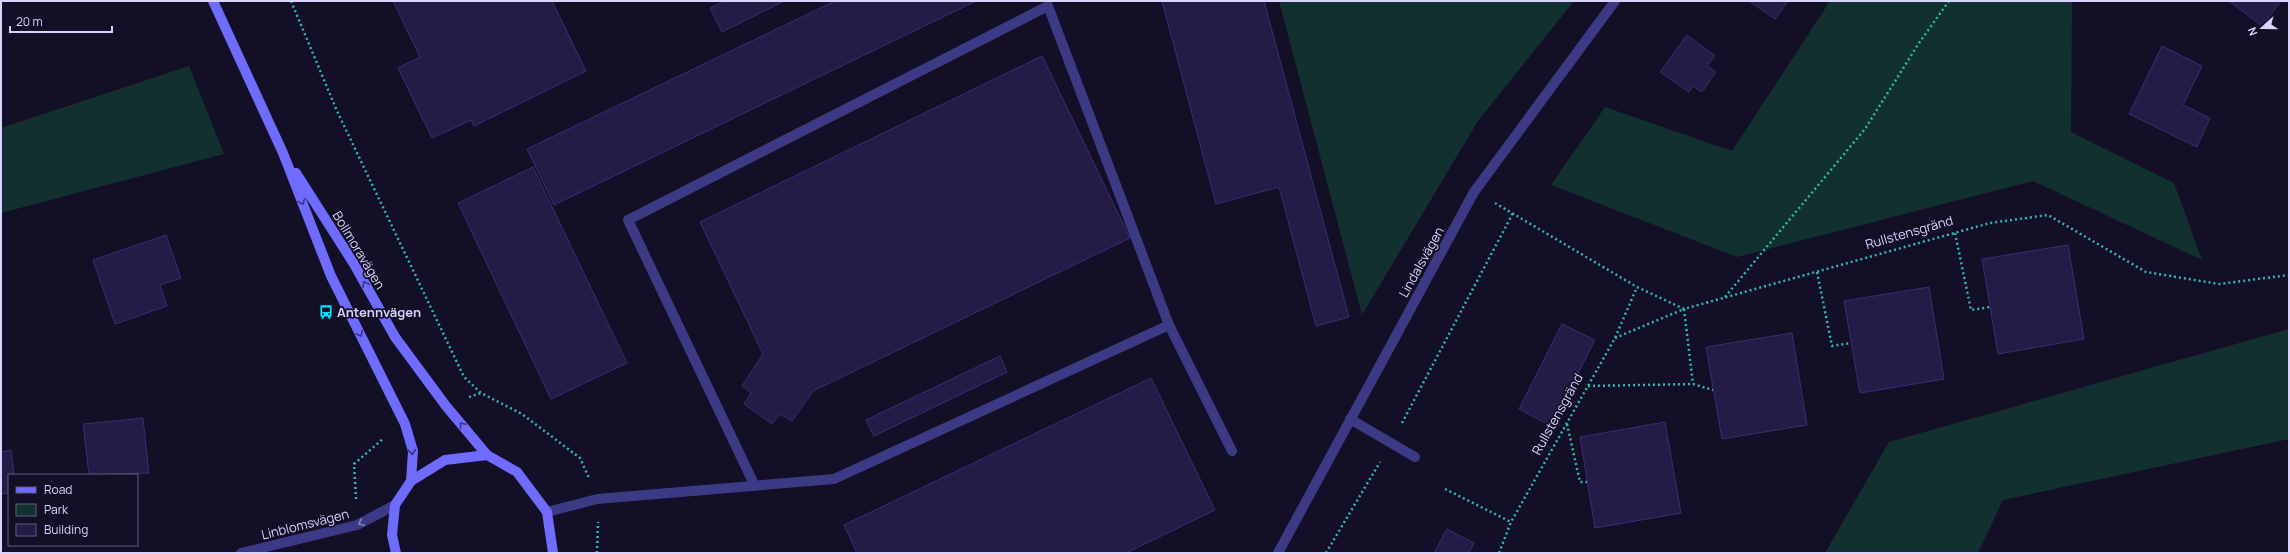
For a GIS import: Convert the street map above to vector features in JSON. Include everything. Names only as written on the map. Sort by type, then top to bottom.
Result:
[{"type":"street","name":"Bollmoravägen","points":[[213,1],[283,152],[331,276],[405,424],[413,451],[411,481]]},
{"type":"street","name":"Lindalsvägen","points":[[1278,553],[1474,192],[1615,1]]},
{"type":"street","points":[[754,484],[628,220],[1048,6],[1169,325],[1232,451]]},
{"type":"street","name":"Bollmoravägen","points":[[283,152],[354,264],[395,337],[446,406],[487,455]]},
{"type":"street","points":[[548,512],[597,499],[754,484],[834,479],[1169,325]]},
{"type":"street","points":[[1350,419],[1392,442],[1415,457]]},
{"type":"street","points":[[396,553],[392,535],[395,504],[411,481],[445,460],[487,455],[517,472],[548,512],[552,552]]},
{"type":"street","name":"Linblomsvägen","points":[[241,553],[358,525],[395,504]]},
{"type":"path","points":[[291,1],[337,111],[464,377],[481,393],[522,414],[580,458],[597,499],[597,553]]},
{"type":"path","points":[[1724,298],[1865,129],[1919,43],[1949,1]]},
{"type":"path","points":[[1474,192],[1513,213],[1637,287],[1684,309],[1693,384]]},
{"type":"path","points":[[1326,553],[1392,442],[1513,213]]},
{"type":"path","name":"Rullstensgränd","points":[[1615,338],[1684,309],[1990,223],[2048,216],[2146,272],[2219,284],[2289,274]]},
{"type":"path","points":[[1955,233],[1971,310],[1990,307]]},
{"type":"path","points":[[1817,272],[1832,346],[1851,342]]},
{"type":"path","name":"Rullstensgränd","points":[[1499,553],[1511,522],[1615,338],[1637,287]]},
{"type":"path","points":[[1587,386],[1693,384],[1713,390]]},
{"type":"path","points":[[1567,423],[1580,482],[1587,482]]},
{"type":"path","points":[[1445,489],[1511,522]]},
{"type":"green space","points":[[1279,1],[1574,1],[1478,121],[1362,315]]},
{"type":"green space","points":[[1830,1],[2072,1],[2071,132],[2174,183],[2202,260],[2033,181],[1737,257],[1551,185],[1605,107],[1732,151]]},
{"type":"green space","points":[[189,66],[224,154],[1,213],[1,128]]},
{"type":"green space","points":[[2289,329],[2289,439],[2003,500],[1978,553],[1825,553],[1889,442]]},
{"type":"building","points":[[393,1],[552,1],[586,71],[474,126],[471,120],[432,138],[398,68],[420,57]]},
{"type":"building","points":[[725,1],[784,1],[722,32],[710,8]]},
{"type":"building","points":[[835,1],[976,1],[554,205],[527,149]]},
{"type":"building","points":[[1162,1],[1264,1],[1349,317],[1316,326],[1279,187],[1216,204]]},
{"type":"building","points":[[1749,1],[1788,1],[1775,19]]},
{"type":"building","points":[[2229,1],[2281,1],[2262,26]]},
{"type":"building","points":[[1687,35],[1715,56],[1707,66],[1716,72],[1702,92],[1693,86],[1689,92],[1660,72]]},
{"type":"building","points":[[2162,46],[2202,66],[2183,105],[2210,118],[2197,147],[2129,114]]},
{"type":"building","points":[[1042,56],[1130,238],[813,391],[792,421],[780,414],[772,424],[744,404],[751,393],[742,386],[763,354],[700,222]]},
{"type":"building","points":[[533,167],[627,363],[551,399],[458,203]]},
{"type":"building","points":[[166,235],[181,278],[160,285],[167,306],[115,324],[93,260]]},
{"type":"building","points":[[2068,245],[2084,339],[1998,354],[1982,259]]},
{"type":"building","points":[[1929,287],[1944,379],[1860,393],[1844,301]]},
{"type":"building","points":[[1562,324],[1595,340],[1551,426],[1519,409]]},
{"type":"building","points":[[1792,333],[1807,425],[1722,439],[1706,347]]},
{"type":"building","points":[[1000,356],[1007,372],[874,436],[866,420]]},
{"type":"building","points":[[1151,378],[1215,510],[1126,553],[857,553],[844,525]]},
{"type":"building","points":[[143,418],[149,473],[89,474],[83,424]]},
{"type":"building","points":[[1665,422],[1681,513],[1595,528],[1580,437]]},
{"type":"building","points":[[11,450],[14,474],[8,474],[8,493],[1,494],[1,452]]},
{"type":"building","points":[[1447,529],[1474,543],[1469,553],[1434,553]]},
{"type":"place","name":"Antennvägen","points":[[326,312]]}]
